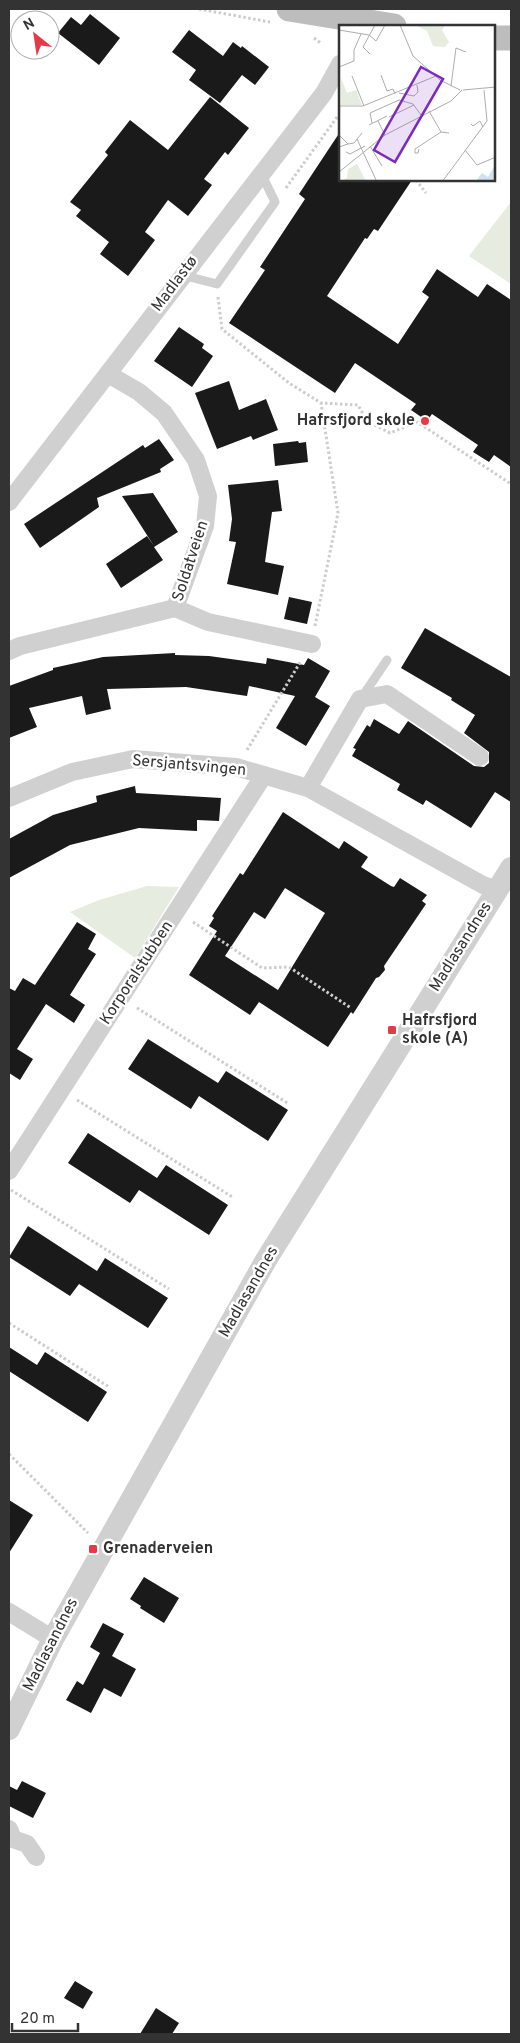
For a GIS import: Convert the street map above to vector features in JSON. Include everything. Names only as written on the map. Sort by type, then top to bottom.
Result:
[{"type":"main road","points":[[280,15],[377,25]]},
{"type":"main road","points":[[495,38],[511,38]]},
{"type":"street","name":"Madlastø","points":[[9,502],[324,93],[339,66]]},
{"type":"street","name":"Soldatveien","points":[[108,374],[139,392],[164,413],[196,460],[208,496],[205,526],[175,608]]},
{"type":"street","name":"Soldatveien","points":[[9,651],[20,646],[175,608],[208,622],[312,644]]},
{"type":"street","points":[[308,788],[360,699],[387,694],[480,756]]},
{"type":"street","name":"Sersjantsvingen","points":[[9,798],[72,772],[133,759],[236,768],[308,788],[483,885],[497,890]]},
{"type":"street","name":"Korporalstubben","points":[[9,1171],[264,775]]},
{"type":"street","name":"Madlasandnes","points":[[9,1729],[52,1639],[266,1260],[511,868]]},
{"type":"street","points":[[9,1612],[52,1639]]},
{"type":"street","points":[[9,1829],[13,1839],[27,1844],[36,1857]]},
{"type":"lane","points":[[182,275],[217,284],[275,202],[261,173]]},
{"type":"lane","points":[[360,699],[387,660]]},
{"type":"path","points":[[200,9],[280,15]]},
{"type":"path","points":[[306,33],[322,44]]},
{"type":"path","points":[[275,202],[339,114]]},
{"type":"path","points":[[417,181],[426,192]]},
{"type":"path","points":[[217,284],[222,329],[289,383],[321,403],[358,405],[367,421],[390,433],[416,422],[511,484]]},
{"type":"path","points":[[236,768],[312,644],[338,514],[321,403]]},
{"type":"path","points":[[177,911],[262,968],[289,967],[351,1008]]},
{"type":"path","points":[[121,998],[289,1104]]},
{"type":"path","points":[[61,1090],[234,1198]]},
{"type":"path","points":[[9,1188],[169,1289]]},
{"type":"path","points":[[9,1323],[109,1387]]},
{"type":"path","points":[[9,1454],[89,1535]]},
{"type":"shaded area","points":[[511,202],[511,284],[469,256]]},
{"type":"shaded area","points":[[147,886],[179,887],[135,958],[70,912],[99,900]]},
{"type":"building","points":[[90,14],[120,38],[99,65],[60,35],[60,31],[71,17],[81,25]]},
{"type":"building","points":[[189,30],[223,56],[233,42],[241,48],[242,46],[269,67],[255,85],[242,75],[220,103],[189,80],[196,70],[172,52]]},
{"type":"building","points":[[210,97],[249,128],[228,155],[225,152],[204,179],[212,185],[188,216],[168,200],[145,232],[155,240],[128,276],[100,254],[109,242],[76,216],[81,210],[70,202],[108,155],[105,152],[130,120],[168,150]]},
{"type":"building","points":[[339,134],[339,181],[411,181],[378,231],[374,229],[367,239],[365,238],[327,296],[398,344],[429,297],[422,292],[437,269],[478,297],[487,284],[511,300],[511,467],[494,455],[489,462],[473,452],[478,445],[432,414],[427,421],[411,410],[416,404],[355,363],[335,393],[229,323],[265,270],[260,267],[305,199],[299,194]]},
{"type":"building","points":[[179,327],[204,344],[202,348],[213,356],[192,387],[154,361]]},
{"type":"building","points":[[229,381],[239,410],[266,399],[278,430],[253,440],[251,436],[217,449],[195,393]]},
{"type":"building","points":[[159,439],[174,460],[160,469],[161,472],[97,498],[99,507],[40,548],[24,524],[143,445],[145,448]]},
{"type":"building","points":[[298,441],[299,443],[306,442],[308,462],[275,466],[273,444]]},
{"type":"building","points":[[278,480],[282,511],[272,512],[265,562],[284,566],[278,595],[227,584],[236,542],[229,541],[232,519],[228,485]]},
{"type":"building","points":[[153,493],[178,532],[154,547],[163,560],[121,588],[106,564],[147,536],[154,546],[122,496]]},
{"type":"building","points":[[289,597],[312,602],[307,624],[284,619]]},
{"type":"building","points":[[425,628],[511,677],[511,802],[495,792],[471,828],[426,800],[423,805],[397,790],[400,784],[352,756],[356,749],[353,748],[367,725],[370,727],[374,719],[399,734],[408,721],[474,766],[484,767],[489,763],[489,752],[464,733],[475,715],[451,700],[452,698],[401,668]]},
{"type":"building","points":[[175,653],[175,655],[209,656],[266,664],[267,658],[304,665],[308,658],[330,671],[315,697],[330,706],[306,746],[276,728],[295,696],[249,686],[247,696],[186,687],[107,689],[111,709],[86,715],[82,696],[29,708],[37,727],[9,738],[9,686],[53,670],[53,668],[103,657]]},
{"type":"building","points":[[135,786],[136,793],[221,798],[219,821],[197,820],[197,831],[139,828],[70,845],[9,878],[9,839],[53,815],[97,802],[96,796]]},
{"type":"building","points":[[283,812],[339,849],[344,841],[368,857],[361,867],[391,886],[394,887],[400,878],[427,895],[422,901],[426,904],[384,966],[385,970],[376,978],[353,1014],[351,1012],[328,1047],[259,1002],[250,1015],[189,975],[217,931],[209,926],[214,918],[212,916],[240,873],[243,875]],"holes":[[[285,888],[325,913],[278,990],[225,956],[254,912],[265,919]]]},
{"type":"building","points":[[77,922],[96,934],[88,949],[96,954],[70,995],[85,1005],[74,1023],[46,1004],[17,1049],[33,1059],[20,1080],[9,1073],[9,988],[15,991],[23,978],[35,985]]},
{"type":"building","points":[[148,1039],[218,1083],[226,1071],[288,1110],[268,1141],[199,1096],[191,1109],[128,1069]]},
{"type":"building","points":[[88,1133],[157,1178],[166,1165],[228,1205],[209,1235],[139,1190],[130,1203],[68,1163]]},
{"type":"building","points":[[28,1226],[97,1271],[105,1258],[168,1298],[148,1328],[79,1284],[70,1296],[9,1257]]},
{"type":"building","points":[[9,1347],[37,1365],[45,1352],[107,1392],[88,1422],[9,1371]]},
{"type":"building","points":[[9,1500],[33,1515],[9,1553]]},
{"type":"building","points":[[144,1577],[179,1598],[164,1623],[140,1608],[141,1606],[130,1599]]},
{"type":"building","points":[[103,1623],[124,1634],[112,1656],[136,1669],[121,1697],[104,1688],[91,1713],[66,1700],[77,1681],[83,1685],[100,1653],[90,1647]]},
{"type":"building","points":[[22,1781],[46,1793],[33,1818],[9,1806],[9,1786],[17,1790]]},
{"type":"building","points":[[75,1981],[93,1992],[83,2009],[64,1998]]},
{"type":"building","points":[[156,2008],[179,2023],[172,2034],[140,2034]]},
{"type":"place","name":"Hafrsfjord skole","points":[[425,421]]},
{"type":"place","name":"Hafrsfjord skole (A)","points":[[392,1030]]},
{"type":"place","name":"Grenaderveien","points":[[93,1549]]}]
